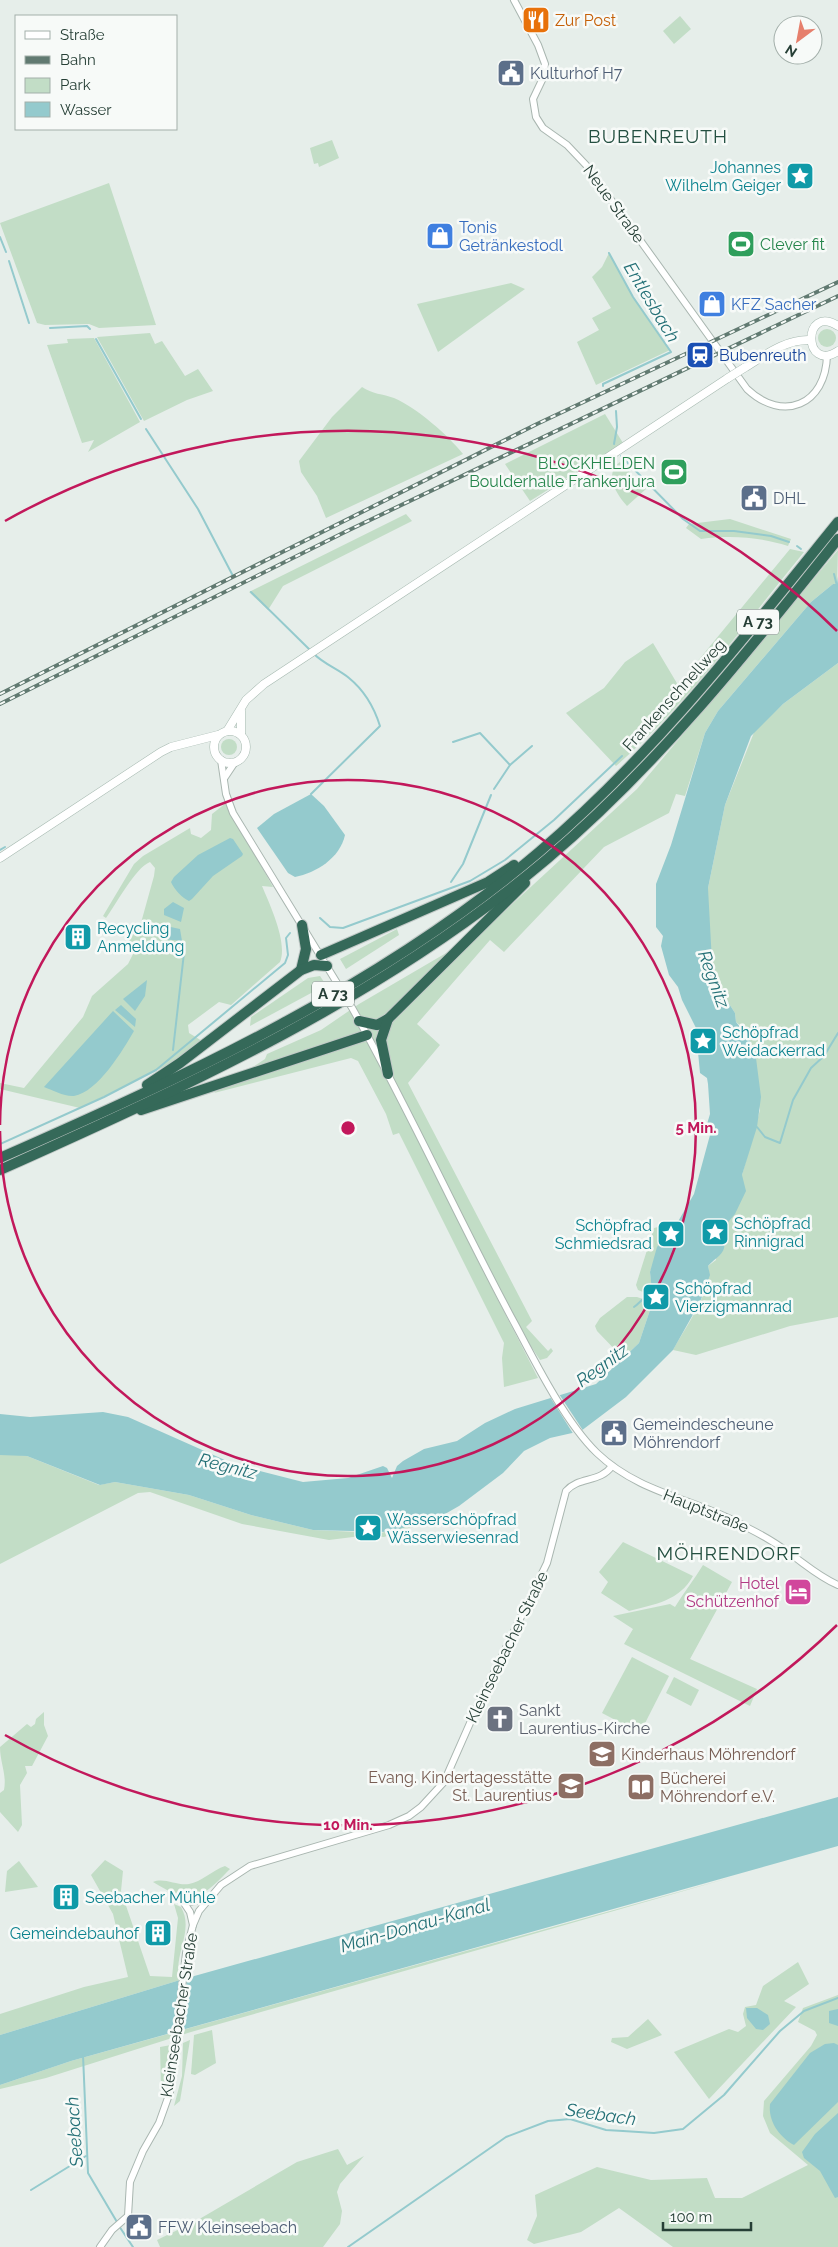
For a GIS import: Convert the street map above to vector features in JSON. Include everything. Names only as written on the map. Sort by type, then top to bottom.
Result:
[{"type":"highway","name":"Frankenschnellweg","points":[[543,856],[674,720],[736,649],[838,522]]},
{"type":"highway","name":"Frankenschnellweg","points":[[543,856],[631,780],[694,713],[838,540]]},
{"type":"highway","points":[[321,955],[543,856]]},
{"type":"highway","points":[[359,1021],[373,1025],[388,1019],[510,899],[543,856]]},
{"type":"highway","name":"A 73","points":[[0,1158],[247,1044],[322,1001],[456,916],[543,856]]},
{"type":"highway","name":"A 73","points":[[0,1170],[123,1114],[304,1025],[406,964],[466,921],[543,856]]},
{"type":"highway","points":[[301,970],[306,949],[302,925]]},
{"type":"highway","points":[[110,1108],[180,1063],[301,970],[314,965],[327,966]]},
{"type":"highway","points":[[388,1019],[382,1040],[388,1074]]},
{"type":"highway","points":[[123,1114],[161,1105],[367,1035]]},
{"type":"main road","points":[[837,324],[828,322],[817,325],[813,329],[810,340],[818,352],[827,355],[838,351]]},
{"type":"main road","points":[[0,858],[160,752],[227,731],[253,692],[728,378],[778,348],[795,341],[810,340]]},
{"type":"main road","points":[[193,743],[214,751],[221,760],[235,762],[243,756],[246,747],[240,734],[242,708]]},
{"type":"main road","points":[[227,731],[240,734]]},
{"type":"main road","points":[[214,751],[215,740],[218,735]]},
{"type":"street","name":"Neue Straße","points":[[514,0],[538,45],[545,64],[543,78],[533,99],[534,112],[543,128],[567,145],[586,165],[747,389],[767,404],[792,406],[813,395],[825,378],[827,355]]},
{"type":"street","name":"Hauptstraße","points":[[221,760],[226,794],[233,813],[351,1006],[388,1074],[472,1243],[543,1375],[579,1432],[597,1453],[612,1466],[658,1492],[747,1527],[789,1553],[819,1576],[838,1585]]},
{"type":"street","points":[[225,779],[235,762]]},
{"type":"street","name":"Kleinseebacher Straße","points":[[100,2247],[112,2230],[129,2213],[128,2191],[135,2167],[159,2122],[170,2092],[177,2046],[186,1952],[193,1925],[208,1899],[233,1875],[250,1866],[389,1824],[409,1816],[431,1798],[444,1782],[477,1706],[548,1563],[566,1491],[574,1484],[603,1476],[612,1466]]},
{"type":"street","points":[[193,1925],[190,1912],[184,1903],[208,1899]]},
{"type":"green space","points":[[680,16],[691,29],[674,44],[663,31]]},
{"type":"green space","points":[[332,140],[339,158],[319,167],[318,163],[314,164],[310,148]]},
{"type":"green space","points":[[109,183],[156,325],[99,328],[89,324],[45,325],[37,323],[0,223]]},
{"type":"green space","points":[[609,253],[633,297],[670,350],[596,385],[577,342],[599,330],[592,318],[611,308],[592,277],[602,267]]},
{"type":"green space","points":[[511,283],[525,289],[438,352],[417,304]]},
{"type":"green space","points":[[827,329],[833,332],[836,338],[833,344],[827,347],[821,344],[818,338],[821,332]]},
{"type":"green space","points":[[150,333],[155,344],[162,341],[185,376],[198,369],[213,391],[187,400],[144,421],[97,337]]},
{"type":"green space","points":[[94,338],[140,422],[88,452],[94,440],[82,443],[47,345],[68,343],[67,339]]},
{"type":"green space","points":[[362,387],[374,393],[403,402],[441,431],[463,454],[326,518],[317,496],[301,472],[299,461],[332,417]]},
{"type":"green space","points":[[605,414],[623,443],[530,501],[505,464]]},
{"type":"green space","points":[[620,462],[646,489],[627,506],[619,496],[612,478],[615,467]]},
{"type":"green space","points":[[406,514],[412,521],[283,586],[268,610],[249,592]]},
{"type":"green space","points":[[730,519],[791,539],[788,546],[745,538],[701,539],[686,528],[689,524]]},
{"type":"green space","points":[[790,549],[804,552],[691,690],[667,717],[616,766],[566,713],[604,688],[625,662],[653,643],[678,685]]},
{"type":"green space","points":[[838,550],[837,585],[833,584],[811,602],[718,711],[705,733],[685,796],[676,794],[669,813],[604,847],[504,952],[490,940],[417,1024],[440,1045],[408,1083],[532,1321],[526,1327],[548,1351],[551,1348],[553,1351],[547,1358],[540,1360],[526,1339],[478,1247],[472,1249],[538,1378],[504,1387],[502,1358],[504,1343],[399,1133],[393,1135],[386,1114],[358,1061],[351,1058],[214,1093],[265,1059],[267,1054],[321,1030],[359,1004],[482,932],[637,789]]},
{"type":"green space","points":[[838,663],[838,1317],[790,1326],[696,1355],[673,1350],[702,1297],[708,1276],[708,1266],[716,1260],[717,1235],[742,1175],[760,1110],[742,1027],[736,1022],[735,1013],[726,999],[712,962],[707,904],[708,888],[725,805],[755,730],[783,704]]},
{"type":"green space","points":[[226,739],[232,739],[237,744],[235,753],[226,755],[221,750],[221,744]]},
{"type":"green space","points":[[226,803],[273,887],[262,886],[280,935],[282,954],[280,962],[231,1005],[219,1002],[188,1025],[189,1033],[202,1041],[176,1061],[80,1108],[0,1089],[0,1083],[24,1088],[83,1017],[92,996],[128,964],[133,954],[128,935],[139,930],[154,876],[155,868],[150,862],[132,878],[106,918],[103,916],[134,864],[143,856],[190,828],[191,834],[201,838],[211,830],[212,814]]},
{"type":"green space","points":[[397,929],[399,935],[346,969],[340,959]]},
{"type":"green space","points":[[320,976],[326,985],[250,1026],[251,1017],[308,978]]},
{"type":"green space","points":[[658,1227],[667,1236],[650,1272],[652,1289],[643,1292],[638,1290],[636,1285],[654,1228]]},
{"type":"green space","points":[[627,1297],[643,1299],[647,1297],[653,1301],[639,1343],[623,1358],[597,1331],[595,1326],[600,1318]]},
{"type":"green space","points":[[5,1453],[27,1456],[99,1485],[115,1482],[189,1495],[251,1515],[313,1530],[381,1533],[445,1514],[445,1516],[384,1537],[361,1536],[329,1540],[242,1524],[150,1492],[138,1493],[0,1564],[0,1455]]},
{"type":"green space","points":[[623,1542],[693,1576],[681,1591],[674,1596],[629,1611],[601,1593],[608,1582],[599,1572]]},
{"type":"green space","points":[[703,1565],[732,1582],[690,1659],[757,1689],[750,1706],[624,1644],[633,1629],[613,1616],[670,1604],[675,1607]]},
{"type":"green space","points":[[632,1657],[669,1676],[640,1733],[602,1713]]},
{"type":"green space","points":[[674,1677],[699,1690],[691,1706],[666,1693]]},
{"type":"green space","points":[[44,1712],[44,1725],[48,1736],[32,1766],[25,1766],[27,1773],[20,1785],[22,1825],[18,1832],[0,1812],[0,1793],[4,1790],[5,1784],[0,1747],[27,1724],[31,1727],[35,1724],[36,1719]]},
{"type":"green space","points":[[105,1860],[123,1871],[121,1891],[150,1976],[172,1977],[178,1918],[174,1904],[181,1907],[186,1925],[178,1971],[180,1980],[0,2035],[0,2014],[84,1987],[128,1977],[113,1914],[91,1875]]},
{"type":"green space","points":[[19,1861],[38,1887],[5,1892],[7,1871]]},
{"type":"green space","points":[[225,1866],[230,1869],[202,1894],[194,1896],[177,1895],[153,1882],[162,1880],[189,1884]]},
{"type":"green space","points":[[736,1876],[191,2032],[46,2078],[0,2089],[0,2085],[71,2061]]},
{"type":"green space","points":[[798,1962],[809,1984],[784,2001],[796,2007],[709,2099],[674,2052],[729,2029],[738,2032],[746,2026],[743,2014],[745,2007],[756,2005],[763,1986]]},
{"type":"green space","points":[[838,1995],[838,2247],[673,2247],[619,2208],[581,2232],[534,2244],[527,2240],[537,2216],[535,2195],[597,2167],[651,2180],[707,2178],[715,2198],[742,2198],[808,2165],[770,2133],[763,2116],[764,2101],[811,2046],[817,2035],[815,2031],[798,2022],[803,2008]]},
{"type":"green space","points":[[648,2019],[662,2035],[627,2049],[611,2042],[612,2038],[628,2037]]},
{"type":"green space","points":[[212,2030],[216,2063],[195,2075],[191,2074],[194,2035]]},
{"type":"green space","points":[[190,2040],[180,2101],[174,2106],[182,2076],[183,2043]]},
{"type":"green space","points":[[171,2045],[166,2087],[161,2087],[160,2047]]},
{"type":"green space","points":[[338,2149],[347,2165],[364,2156],[340,2184],[337,2192],[342,2211],[340,2224],[323,2247],[160,2247],[157,2240],[196,2221],[297,2162]]},
{"type":"water","name":"Regnitz","points":[[838,576],[838,663],[783,704],[751,736],[725,805],[708,888],[712,962],[726,999],[735,1013],[736,1022],[749,1038],[756,1058],[761,1097],[757,1127],[742,1175],[746,1191],[735,1214],[718,1234],[724,1239],[723,1251],[708,1266],[710,1275],[700,1302],[673,1350],[626,1397],[581,1431],[550,1438],[524,1451],[503,1473],[459,1506],[445,1514],[390,1532],[313,1530],[251,1515],[189,1495],[115,1482],[100,1485],[27,1456],[0,1455],[0,1414],[30,1417],[103,1412],[128,1417],[236,1465],[303,1482],[348,1478],[383,1466],[387,1468],[392,1478],[397,1466],[424,1449],[457,1441],[485,1423],[515,1409],[596,1384],[639,1343],[653,1301],[650,1272],[657,1247],[676,1225],[694,1194],[710,1135],[707,1124],[710,1114],[708,1084],[707,1078],[700,1073],[698,1052],[701,1038],[682,1000],[678,987],[669,975],[661,946],[663,936],[656,927],[656,884],[671,845],[705,733],[718,711],[811,602],[833,584],[837,584]]},
{"type":"water","points":[[311,794],[324,806],[345,835],[338,851],[326,863],[311,872],[295,877],[288,873],[257,828],[274,814]]},
{"type":"water","points":[[230,838],[233,839],[243,854],[242,856],[213,876],[192,899],[189,901],[184,898],[171,882],[174,877],[198,855]]},
{"type":"water","points":[[173,902],[184,908],[181,922],[164,915],[164,909]]},
{"type":"water","points":[[166,926],[180,929],[182,941],[163,939],[162,928]]},
{"type":"water","points":[[147,980],[145,996],[135,1011],[123,999]]},
{"type":"water","points":[[121,1005],[136,1019],[135,1027],[115,1010]]},
{"type":"water","points":[[113,1011],[134,1031],[117,1059],[101,1079],[83,1093],[74,1096],[44,1087]]},
{"type":"water","name":"Main-Donau-Kanal","points":[[838,1797],[838,1846],[71,2061],[0,2085],[0,2035],[180,1980]]},
{"type":"water","points":[[746,2008],[757,2008],[768,2015],[770,2024],[763,2030],[756,2029],[747,2018]]},
{"type":"water","points":[[838,2009],[838,2026],[829,2023],[829,2011]]},
{"type":"water","points":[[834,2043],[838,2045],[838,2102],[794,2145],[784,2138],[776,2128],[771,2116],[770,2104],[810,2053],[825,2044]]},
{"type":"water","points":[[838,2113],[838,2197],[835,2198],[820,2171],[804,2158],[802,2152],[815,2134]]},
{"type":"pier","points":[[559,1394],[584,1432],[574,1435],[550,1397]]},
{"type":"pier","points":[[187,1975],[182,2032],[174,2035],[179,1978]]},
{"type":"waterway","points":[[0,237],[6,252]]},
{"type":"waterway","name":"Entlesbach","points":[[603,386],[603,384],[671,352],[633,297],[609,253]]},
{"type":"waterway","points":[[9,261],[29,323]]},
{"type":"waterway","points":[[50,328],[87,326],[90,329]]},
{"type":"waterway","points":[[96,339],[141,419]]},
{"type":"waterway","name":"Entlesbach","points":[[614,444],[617,427],[616,411]]},
{"type":"waterway","points":[[146,429],[198,509],[233,576]]},
{"type":"waterway","name":"Entlesbach","points":[[621,456],[683,519],[700,531],[734,531],[771,536],[789,542]]},
{"type":"waterway","points":[[797,546],[801,549]]},
{"type":"waterway","points":[[834,574],[837,586]]},
{"type":"waterway","points":[[251,592],[310,650]]},
{"type":"waterway","points":[[311,794],[380,726],[372,706],[360,688],[345,675],[314,654]]},
{"type":"waterway","points":[[453,742],[480,733],[510,765],[494,789]]},
{"type":"waterway","points":[[510,765],[532,746]]},
{"type":"waterway","points":[[320,918],[330,927],[343,928],[470,881],[505,860],[554,820],[622,756]]},
{"type":"waterway","points":[[451,882],[463,864],[491,795]]},
{"type":"waterway","points":[[0,850],[5,847]]},
{"type":"waterway","points":[[0,1144],[104,1097],[156,1070],[285,963],[288,955],[286,938],[290,933]]},
{"type":"waterway","points":[[173,1050],[185,944]]},
{"type":"waterway","points":[[757,1127],[765,1137],[780,1143],[793,1100],[811,1068],[824,1056],[838,1033]]},
{"type":"waterway","points":[[634,1307],[645,1298],[654,1299]]},
{"type":"waterway","name":"Seebach","points":[[348,2247],[506,2137],[548,2121],[570,2119],[606,2130],[654,2133],[683,2129],[724,2095],[780,2031],[804,2011],[838,1998]]},
{"type":"waterway","name":"Seebach","points":[[83,2055],[88,2173],[117,2222]]},
{"type":"waterway","points":[[31,2190],[86,2156]]},
{"type":"waterway","name":"Seebach","points":[[119,2226],[133,2247]]},
{"type":"railway","points":[[0,694],[537,424],[838,282]]},
{"type":"railway","points":[[0,704],[345,532],[838,296]]},
{"type":"place","name":"Zur Post","points":[[536,20]]},
{"type":"place","name":"Kulturhof H7","points":[[511,73]]},
{"type":"place","name":"Johannes Wilhelm Geiger","points":[[800,176]]},
{"type":"place","name":"Tonis Getränkestodl","points":[[440,236]]},
{"type":"place","name":"Clever fit","points":[[741,244]]},
{"type":"place","name":"KFZ Sacher","points":[[712,304]]},
{"type":"place","name":"Bubenreuth","points":[[700,355]]},
{"type":"place","name":"BLOCKHELDEN Boulderhalle Frankenjura","points":[[674,472]]},
{"type":"place","name":"DHL","points":[[754,498]]},
{"type":"place","name":"Recycling Anmeldung","points":[[78,937]]},
{"type":"place","name":"Schöpfrad Weidackerrad","points":[[703,1041]]},
{"type":"place","name":"Schöpfrad Rinnigrad","points":[[715,1232]]},
{"type":"place","name":"Schöpfrad Schmiedsrad","points":[[671,1234]]},
{"type":"place","name":"Schöpfrad Vierzigmannrad","points":[[656,1297]]},
{"type":"place","name":"Gemeindescheune Möhrendorf","points":[[614,1433]]},
{"type":"place","name":"Wasserschöpfrad Wässerwiesenrad","points":[[368,1528]]},
{"type":"place","name":"Hotel Schützenhof","points":[[798,1592]]},
{"type":"place","name":"Sankt Laurentius-Kirche","points":[[500,1719]]},
{"type":"place","name":"Kinderhaus Möhrendorf","points":[[602,1754]]},
{"type":"place","name":"Evang. Kindertagesstätte St. Laurentius","points":[[571,1786]]},
{"type":"place","name":"Bücherei Möhrendorf e.V.","points":[[641,1787]]},
{"type":"place","name":"Seebacher Mühle","points":[[66,1897]]},
{"type":"place","name":"Gemeindebauhof","points":[[158,1933]]},
{"type":"place","name":"FFW Kleinseebach","points":[[139,2227]]},
{"type":"district","name":"BUBENREUTH","points":[[658,136]]},
{"type":"district","name":"MÖHRENDORF","points":[[729,1553]]}]
